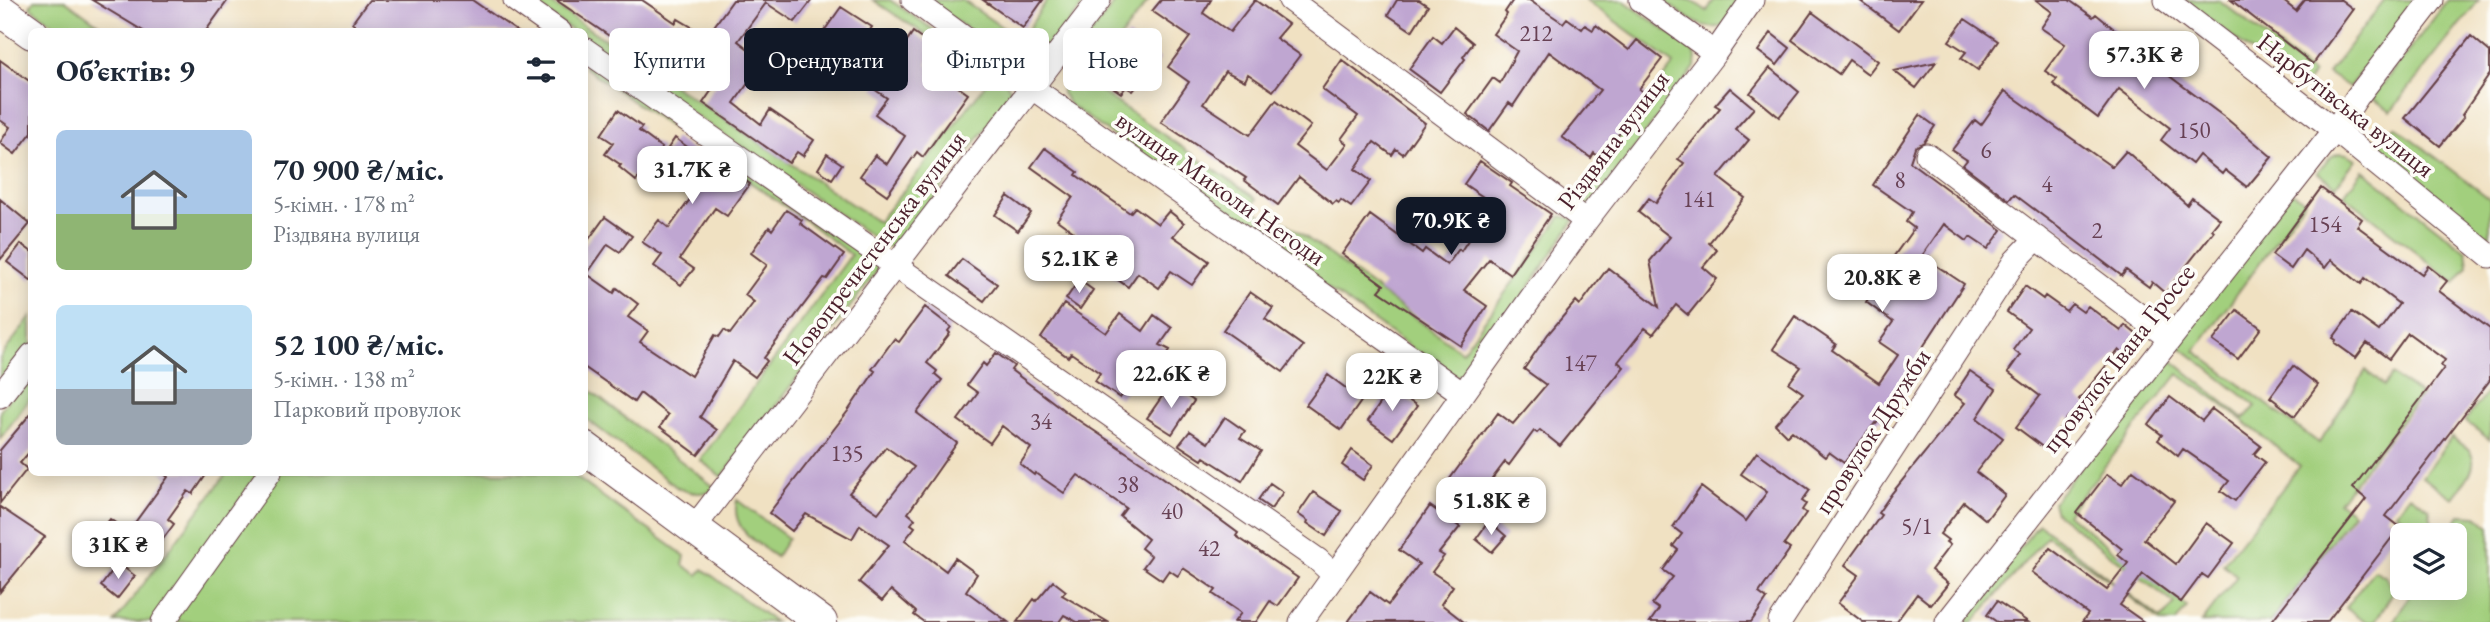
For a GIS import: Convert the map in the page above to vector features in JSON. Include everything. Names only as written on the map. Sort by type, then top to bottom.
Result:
[{"type":"main road","points":[[0,10],[28,30]]},
{"type":"main road","points":[[588,450],[821,622]]},
{"type":"street","points":[[514,0],[554,28]]},
{"type":"street","name":"вулиця Миколи Негоди","points":[[914,0],[952,28]]},
{"type":"street","name":"Новопречистенська вулиця","points":[[1049,64],[1099,0]]},
{"type":"street","points":[[1290,0],[1586,221]]},
{"type":"street","points":[[1641,0],[1715,53]]},
{"type":"street","name":"Різдвяна вулиця","points":[[1301,622],[1586,221],[1715,53],[1752,0]]},
{"type":"street","name":"Нарбутівська вулиця","points":[[2166,0],[2335,130],[2490,256]]},
{"type":"street","points":[[2335,130],[2357,97],[2432,0]]},
{"type":"street","points":[[588,52],[1318,560],[1334,575]]},
{"type":"street","name":"Новопречистенська вулиця","points":[[693,529],[1028,91]]},
{"type":"street","name":"вулиця Миколи Негоди","points":[[1037,91],[1463,394]]},
{"type":"street","name":"провулок Івана Гроссе","points":[[1947,622],[2168,338],[2335,130]]},
{"type":"street","points":[[1927,155],[2168,338]]},
{"type":"street","name":"провулок Дружби","points":[[1780,622],[2015,261],[2037,238]]},
{"type":"street","points":[[0,396],[28,360]]},
{"type":"street","points":[[163,622],[267,476]]},
{"type":"green space","points":[[34,0],[65,0],[104,28],[60,28],[30,7]]},
{"type":"green space","points":[[528,0],[546,0],[588,28],[569,28]]},
{"type":"green space","points":[[873,0],[890,0],[931,28],[922,28],[922,33]]},
{"type":"green space","points":[[925,0],[962,0],[1003,28],[967,28]]},
{"type":"green space","points":[[1047,0],[1087,0],[1063,28],[1049,49],[1049,28],[1029,28]]},
{"type":"green space","points":[[1117,0],[1149,0],[1128,28],[1095,28]]},
{"type":"green space","points":[[1586,0],[1623,0],[1691,49],[1696,57],[1695,67],[1589,209],[1572,200],[1674,64]]},
{"type":"green space","points":[[1663,0],[1691,0],[1707,11],[1714,0],[1741,0],[1724,24],[1709,27],[1692,21]]},
{"type":"green space","points":[[2185,0],[2219,0],[2313,74],[2301,90]]},
{"type":"green space","points":[[2385,0],[2416,0],[2349,87],[2328,73]]},
{"type":"green space","points":[[2448,0],[2479,0],[2391,111],[2372,98]]},
{"type":"green space","points":[[588,28],[609,42],[609,56],[588,42]]},
{"type":"green space","points":[[588,61],[609,76],[609,85],[588,70]]},
{"type":"green space","points":[[1062,71],[1063,91],[1100,91],[1257,199],[1251,208],[1277,226],[1281,219],[1462,352],[1561,216],[1575,219],[1471,374],[1458,376],[1447,373],[1070,105],[1062,93]]},
{"type":"green space","points":[[618,91],[631,91],[881,266],[722,477],[700,460],[851,255]]},
{"type":"green space","points":[[659,91],[682,91],[878,222],[980,91],[1011,91],[899,245],[887,247]]},
{"type":"green space","points":[[2395,126],[2490,199],[2490,235],[2484,236],[2377,149]]},
{"type":"green space","points":[[2339,153],[2356,159],[2336,186],[2317,172],[2332,156]]},
{"type":"green space","points":[[2363,170],[2466,251],[2468,266],[2455,283],[2344,195]]},
{"type":"green space","points":[[2292,192],[2305,201],[2195,351],[2319,443],[2366,370],[2384,386],[2392,375],[2421,395],[2339,502],[2353,513],[2270,622],[2202,622],[2237,576],[2223,564],[2300,466],[2219,402],[2178,374],[2067,514],[2187,607],[2176,622],[2161,622],[2113,583],[2047,536],[1974,622],[1961,622],[2039,524],[2161,619],[2175,604],[2056,513],[2053,502],[2168,357],[2244,419],[2256,406],[2174,342]]},
{"type":"green space","points":[[28,320],[28,349],[0,387],[0,358]]},
{"type":"green space","points":[[28,373],[28,401],[0,439],[0,411]]},
{"type":"green space","points":[[588,389],[717,489],[698,493],[678,488],[588,420]]},
{"type":"green space","points":[[2490,391],[2490,440],[2465,421]]},
{"type":"green space","points":[[2452,437],[2470,452],[2473,458],[2469,476],[2453,498],[2422,477]]},
{"type":"green space","points":[[225,476],[257,476],[154,622],[115,622]]},
{"type":"green space","points":[[276,476],[574,476],[685,556],[683,565],[698,575],[703,569],[775,622],[172,622]]},
{"type":"green space","points":[[2410,495],[2429,508],[2432,523],[2410,523],[2396,513]]},
{"type":"green space","points":[[737,500],[788,538],[776,557],[741,527],[737,519]]},
{"type":"green space","points":[[2460,515],[2476,516],[2490,527],[2490,622],[2393,622],[2407,600],[2467,600],[2467,523],[2455,523]]},
{"type":"green space","points":[[2374,570],[2386,577],[2390,586],[2390,597],[2375,622],[2367,622],[2345,608]]},
{"type":"building","points":[[92,0],[228,0],[208,28],[138,28]]},
{"type":"building","points":[[369,0],[472,0],[512,28],[358,28],[352,23]]},
{"type":"building","points":[[556,0],[642,0],[676,23],[678,19],[693,28],[609,28],[609,36]]},
{"type":"building","points":[[733,0],[812,0],[795,22],[766,3],[748,28],[744,28],[738,41],[744,46],[744,89],[734,103],[761,124],[770,110],[814,140],[803,156],[797,152],[789,163],[703,103],[711,91],[730,91],[730,28],[713,28]]},
{"type":"building","points":[[983,0],[1043,0],[1023,28]]},
{"type":"building","points":[[1161,0],[1211,0],[1203,13],[1230,32],[1255,0],[1288,24],[1276,38],[1300,55],[1273,91],[1248,74],[1245,81],[1225,71],[1203,104],[1250,135],[1276,100],[1311,126],[1295,146],[1327,170],[1347,144],[1341,139],[1358,116],[1322,89],[1342,60],[1425,123],[1403,154],[1396,149],[1392,155],[1374,142],[1355,169],[1371,181],[1351,207],[1341,200],[1333,204],[1299,177],[1278,205],[1244,180],[1246,178],[1161,122],[1189,82],[1168,67],[1190,37],[1152,11]]},
{"type":"building","points":[[1397,0],[1419,0],[1428,6],[1412,31],[1388,15]]},
{"type":"building","points":[[1513,0],[1529,0],[1563,23],[1567,18],[1582,29],[1585,25],[1593,30],[1596,25],[1629,50],[1637,40],[1662,59],[1639,89],[1646,94],[1602,159],[1594,153],[1591,158],[1562,137],[1600,90],[1549,52],[1513,106],[1509,103],[1489,131],[1467,114],[1493,78],[1500,83],[1517,51],[1493,34]]},
{"type":"building","points":[[1859,0],[1921,0],[1899,30]]},
{"type":"building","points":[[2036,0],[2069,0],[2093,17],[2096,14],[2159,62],[2156,66],[2227,119],[2272,157],[2247,187],[2225,170],[2222,174],[2199,155],[2192,164],[2161,140],[2170,128],[2119,89],[2098,118],[2053,84],[2057,79],[2045,71],[2065,44],[2041,28],[2052,12]]},
{"type":"building","points":[[2231,0],[2282,0],[2296,11],[2305,0],[2341,0],[2353,9],[2313,64]]},
{"type":"building","points":[[841,7],[872,27],[871,28],[826,28]]},
{"type":"building","points":[[1812,12],[1878,61],[1868,74],[1849,60],[1839,74],[1792,40]]},
{"type":"building","points":[[1965,19],[1998,41],[1978,70],[1961,58],[1966,52],[1949,41]]},
{"type":"building","points":[[1454,27],[1473,43],[1463,57],[1465,59],[1440,92],[1409,69],[1433,36],[1442,43]]},
{"type":"building","points":[[913,32],[922,38],[922,91],[964,91],[968,94],[923,157],[917,152],[887,195],[860,176],[875,155],[887,164],[905,136],[875,114],[887,98],[877,91],[908,91],[908,39]]},
{"type":"building","points":[[1771,33],[1790,48],[1777,65],[1758,51]]},
{"type":"building","points":[[2471,36],[2490,52],[2490,74],[2462,115],[2464,117],[2440,146],[2405,118]]},
{"type":"building","points":[[0,60],[28,80],[28,137],[15,154],[0,143],[10,127],[0,120]]},
{"type":"building","points":[[1936,62],[1916,88],[1894,71]]},
{"type":"building","points":[[1770,68],[1799,92],[1779,117],[1750,93]]},
{"type":"building","points":[[1730,88],[1754,108],[1735,129],[1749,140],[1718,177],[1745,198],[1709,243],[1717,250],[1703,267],[1717,279],[1688,315],[1676,305],[1653,334],[1645,328],[1618,362],[1624,367],[1560,446],[1540,430],[1537,433],[1534,431],[1509,465],[1505,462],[1476,500],[1449,480],[1498,413],[1513,424],[1546,385],[1524,369],[1548,334],[1576,301],[1580,305],[1608,268],[1659,307],[1650,261],[1670,237],[1638,212],[1649,198],[1656,203],[1684,163],[1678,159],[1720,108],[1715,105]]},
{"type":"building","points":[[2005,91],[2112,167],[2126,151],[2187,205],[2192,198],[2220,219],[2212,229],[2214,231],[2165,293],[2152,282],[2149,287],[2126,270],[2122,276],[2014,194],[2009,200],[1963,165],[1967,160],[1952,150],[1975,120],[1981,125]]},
{"type":"building","points":[[618,110],[642,127],[639,131],[662,148],[636,181],[619,167],[621,165],[605,154],[613,143],[601,135]]},
{"type":"building","points":[[1920,115],[1935,126],[1924,142],[1915,147],[1910,162],[2002,230],[1988,249],[1970,237],[1967,241],[1944,224],[1922,256],[1964,284],[1908,370],[1918,377],[1907,393],[1903,391],[1883,421],[1880,419],[1875,423],[1844,463],[1829,452],[1825,457],[1792,431],[1787,436],[1775,424],[1803,393],[1789,383],[1801,367],[1773,349],[1795,316],[1836,344],[1832,350],[1879,383],[1898,355],[1879,342],[1893,322],[1866,302],[1875,286],[1866,280],[1879,262],[1886,267],[1914,228],[1906,222],[1912,212],[1873,185]]},
{"type":"building","points":[[675,138],[715,167],[719,161],[750,184],[727,216],[715,208],[680,259],[694,269],[681,285],[654,266],[662,255],[642,242],[659,220],[669,228],[696,191],[658,163]]},
{"type":"building","points":[[1045,148],[1078,172],[1076,175],[1130,213],[1135,207],[1158,224],[1169,211],[1184,223],[1173,236],[1209,261],[1192,285],[1171,271],[1159,288],[1138,273],[1128,287],[1107,272],[1114,261],[1057,220],[1073,197],[1031,167]]},
{"type":"building","points":[[827,154],[842,164],[832,179],[818,169]]},
{"type":"building","points":[[1480,161],[1551,214],[1510,274],[1489,259],[1464,290],[1487,306],[1461,346],[1379,291],[1384,285],[1342,254],[1370,215],[1422,253],[1425,249],[1447,265],[1459,249],[1461,251],[1492,203],[1464,184]]},
{"type":"building","points":[[2321,188],[2362,219],[2357,226],[2422,274],[2428,266],[2447,281],[2439,291],[2490,329],[2490,380],[2386,516],[2395,523],[2390,523],[2390,540],[2327,622],[2271,622],[2366,499],[2353,488],[2444,368],[2441,366],[2445,360],[2408,333],[2389,359],[2367,343],[2356,358],[2335,343],[2333,338],[2352,312],[2379,331],[2399,304],[2365,278],[2361,284],[2331,260],[2325,268],[2304,250],[2291,269],[2272,255]]},
{"type":"building","points":[[1008,196],[1031,213],[1018,231],[995,215]]},
{"type":"building","points":[[0,199],[28,222],[28,226],[0,260]]},
{"type":"building","points":[[786,210],[844,255],[764,358],[767,361],[755,377],[733,361],[700,417],[717,430],[698,455],[660,427],[668,415],[640,393],[634,402],[588,370],[588,275],[614,293],[617,288],[638,304],[628,317],[648,331],[640,342],[691,376],[715,335],[719,337],[724,330],[730,334],[754,302],[745,295],[767,265],[751,253],[769,227],[772,230]]},
{"type":"building","points":[[605,217],[632,236],[620,252],[608,244],[588,273],[588,240]]},
{"type":"building","points":[[21,244],[28,249],[28,278],[7,262]]},
{"type":"building","points":[[962,259],[997,284],[984,301],[949,276]]},
{"type":"building","points":[[1079,280],[1093,290],[1080,309],[1066,299]]},
{"type":"building","points":[[2025,286],[2066,311],[2072,304],[2083,312],[2088,306],[2121,331],[2125,325],[2141,338],[2126,356],[2119,350],[2079,399],[2089,407],[2076,424],[2068,417],[2044,448],[2016,427],[2040,396],[2008,372],[2020,355],[2013,350],[2029,328],[2007,312]]},
{"type":"building","points":[[1250,292],[1273,308],[1265,319],[1303,346],[1283,372],[1223,330]]},
{"type":"building","points":[[1064,304],[1106,333],[1120,314],[1143,331],[1154,315],[1172,328],[1160,345],[1170,350],[1160,366],[1148,358],[1120,398],[1095,381],[1100,373],[1071,353],[1068,357],[1041,338]]},
{"type":"building","points":[[925,307],[951,327],[948,331],[950,333],[927,363],[937,371],[935,374],[942,380],[917,413],[957,443],[908,513],[915,519],[911,524],[915,527],[905,540],[946,571],[955,558],[977,574],[966,591],[1008,622],[924,622],[891,590],[882,601],[859,582],[889,545],[860,525],[852,539],[806,514],[792,531],[769,513],[848,411],[875,371],[872,369],[894,339],[899,342]],"holes":[[[886,447],[914,467],[878,513],[849,493]]]},
{"type":"building","points":[[2237,310],[2261,328],[2238,359],[2213,341]]},
{"type":"building","points":[[996,353],[1014,366],[1011,370],[1069,414],[1150,468],[1238,533],[1236,536],[1298,578],[1278,606],[1270,601],[1256,622],[1234,622],[1241,613],[1213,594],[1216,590],[1183,568],[1178,576],[1169,570],[1162,580],[1143,567],[1151,556],[1141,548],[1148,539],[1120,516],[1126,508],[1078,475],[1064,493],[1020,464],[1031,448],[1002,426],[990,443],[958,420],[978,393],[967,385],[983,363],[986,366]]},
{"type":"building","points":[[2293,366],[2318,385],[2295,416],[2270,397]]},
{"type":"building","points":[[1970,371],[1996,389],[1977,418],[2003,438],[1976,472],[2005,495],[1986,520],[1964,502],[1940,534],[1950,545],[1931,570],[1948,584],[1931,605],[1917,594],[1896,622],[1863,622],[1838,603],[1859,575],[1845,565],[1881,515],[1878,513],[1892,493],[1965,403],[1954,395]]},
{"type":"building","points":[[1328,375],[1362,400],[1341,430],[1306,405]]},
{"type":"building","points":[[1170,385],[1194,401],[1172,434],[1147,418]]},
{"type":"building","points":[[1391,388],[1417,406],[1393,439],[1368,421]]},
{"type":"building","points":[[2170,397],[2202,421],[2212,409],[2261,446],[2254,454],[2265,462],[2235,501],[2221,491],[2229,481],[2183,449],[2178,456],[2158,440],[2162,435],[2149,425]]},
{"type":"building","points":[[28,417],[28,454],[20,463],[27,469],[0,503],[0,450]]},
{"type":"building","points":[[1225,417],[1245,431],[1240,438],[1261,451],[1242,481],[1179,445],[1190,431],[1208,443]]},
{"type":"building","points":[[1352,450],[1373,465],[1363,480],[1342,465]]},
{"type":"building","points":[[1757,452],[1810,490],[1802,501],[1806,504],[1802,510],[1806,513],[1784,545],[1790,549],[1759,593],[1767,599],[1751,622],[1650,622],[1659,609],[1652,604],[1673,577],[1663,570],[1678,550],[1673,546],[1682,534],[1673,527],[1701,487],[1746,521],[1767,492],[1741,474]]},
{"type":"building","points":[[2133,470],[2174,501],[2144,539],[2176,564],[2206,523],[2234,543],[2208,578],[2202,574],[2181,602],[2143,574],[2120,605],[2144,622],[2082,622],[2088,614],[2032,572],[2050,548],[2107,590],[2128,563],[2118,555],[2122,549],[2077,513],[2107,474],[2122,484]]},
{"type":"building","points":[[205,476],[193,494],[188,491],[168,519],[174,524],[157,547],[131,528],[168,477]]},
{"type":"building","points":[[1270,483],[1283,492],[1271,509],[1258,500]]},
{"type":"building","points":[[1313,492],[1342,511],[1326,536],[1298,514]]},
{"type":"building","points":[[1430,506],[1460,527],[1439,553],[1444,556],[1432,572],[1453,586],[1441,604],[1464,622],[1348,622],[1370,592],[1388,605],[1419,564],[1399,550]]},
{"type":"building","points":[[0,507],[45,537],[0,592]]},
{"type":"building","points":[[110,519],[137,539],[125,558],[96,536]]},
{"type":"building","points":[[1489,521],[1506,536],[1492,552],[1476,539]]},
{"type":"building","points":[[118,563],[135,576],[117,599],[101,586]]},
{"type":"building","points":[[1053,581],[1066,591],[1062,595],[1108,622],[1077,622],[1064,615],[1059,622],[1017,622],[1034,599],[1036,601]]},
{"type":"building","points":[[1997,601],[2028,622],[1997,622],[1987,615]]}]
